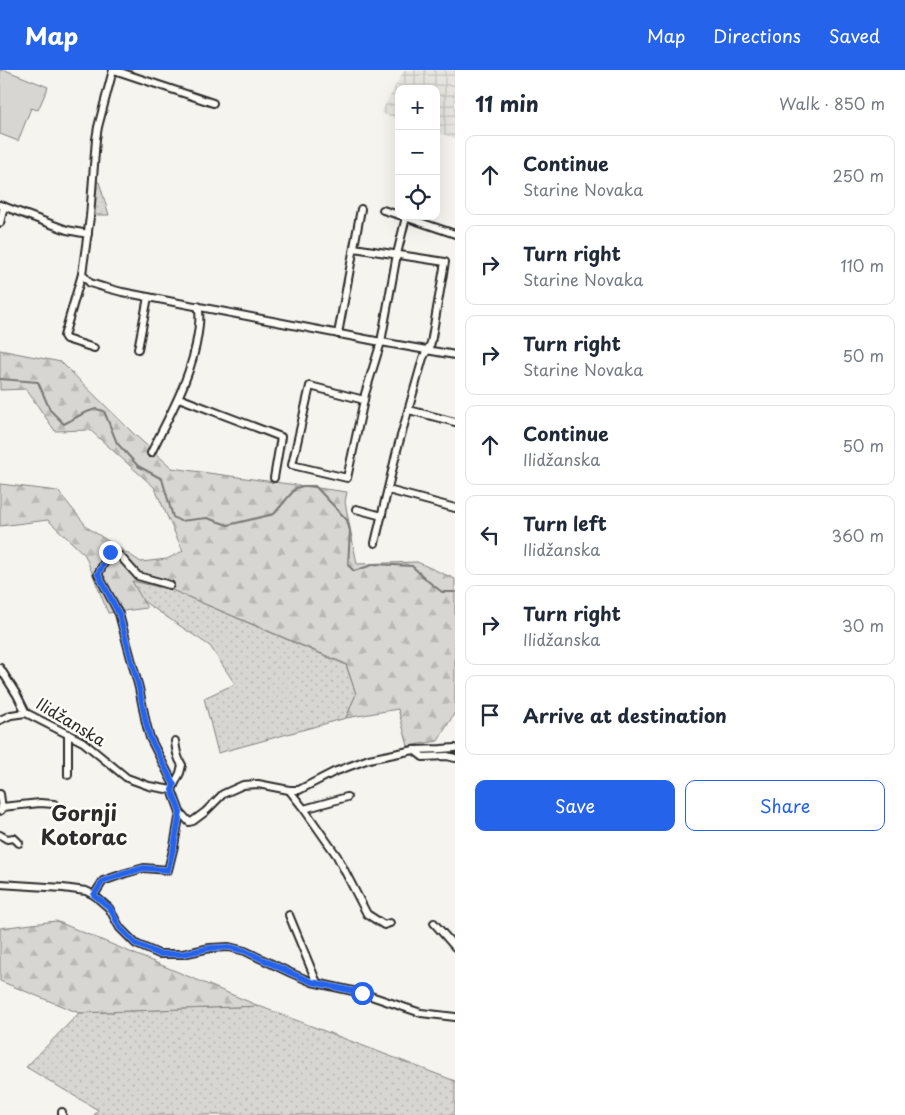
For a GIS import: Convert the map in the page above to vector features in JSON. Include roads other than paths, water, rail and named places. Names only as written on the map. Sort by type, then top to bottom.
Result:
[{"type":"street","points":[[94,348],[66,339],[64,336],[82,274],[88,234],[97,134],[113,70],[213,103]]},
{"type":"street","points":[[0,223],[2,205],[67,230],[88,234]]},
{"type":"street","points":[[338,334],[361,209]]},
{"type":"street","points":[[382,210],[395,214]]},
{"type":"street","points":[[364,400],[310,386],[292,465],[347,478],[364,400],[381,342],[401,220]]},
{"type":"street","points":[[414,220],[455,234]]},
{"type":"street","points":[[354,248],[444,262],[431,342],[422,358],[397,450],[375,543]]},
{"type":"street","points":[[82,274],[90,283],[133,294],[455,355]]},
{"type":"street","points":[[138,349],[148,297]]},
{"type":"street","points":[[150,453],[186,382],[197,344],[200,318],[198,306]]},
{"type":"street","points":[[179,398],[281,438],[274,478]]},
{"type":"street","points":[[409,410],[455,422]]},
{"type":"street","points":[[388,490],[455,508]]},
{"type":"street","points":[[356,509],[382,516]]},
{"type":"street","points":[[94,895],[103,881],[126,873],[144,868],[168,870],[180,812],[173,787],[150,738],[119,614],[98,574],[110,552],[120,556],[138,576],[170,585]]},
{"type":"street","name":"Ilidžanska","points":[[0,668],[26,713],[83,742],[127,778],[149,786],[173,787]]},
{"type":"street","points":[[0,720],[11,715],[26,713]]},
{"type":"street","points":[[68,734],[68,775]]},
{"type":"street","points":[[173,787],[182,765],[176,753],[175,741]]},
{"type":"street","points":[[180,812],[190,822],[193,821],[223,794],[243,785],[258,784],[299,790],[334,772],[369,760],[414,750],[455,748]]},
{"type":"street","points":[[414,750],[423,757],[447,756],[455,758]]},
{"type":"street","points":[[289,790],[337,856],[366,914],[384,925],[390,923]]},
{"type":"street","points":[[0,794],[1,809],[40,803],[54,804]]},
{"type":"street","points":[[304,809],[347,798]]},
{"type":"street","points":[[0,835],[7,840],[14,838],[19,842]]},
{"type":"street","points":[[0,884],[86,891],[110,908],[120,928],[136,944],[159,954],[183,954],[210,948],[229,947],[245,951],[317,983],[362,993],[422,1013],[455,1017]]},
{"type":"street","points":[[289,916],[317,983]]},
{"type":"street","points":[[434,923],[455,947]]},
{"type":"waterway","points":[[0,379],[38,382],[50,410],[64,424],[96,409],[104,411],[117,443],[138,466],[162,479],[173,517],[180,521],[207,518],[228,525],[274,514],[296,488],[315,486],[347,520],[350,531],[348,565],[354,571],[375,564],[412,566],[442,592],[455,592]]},
{"type":"district","name":"Gornji Kotorac","points":[[84,826]]}]
